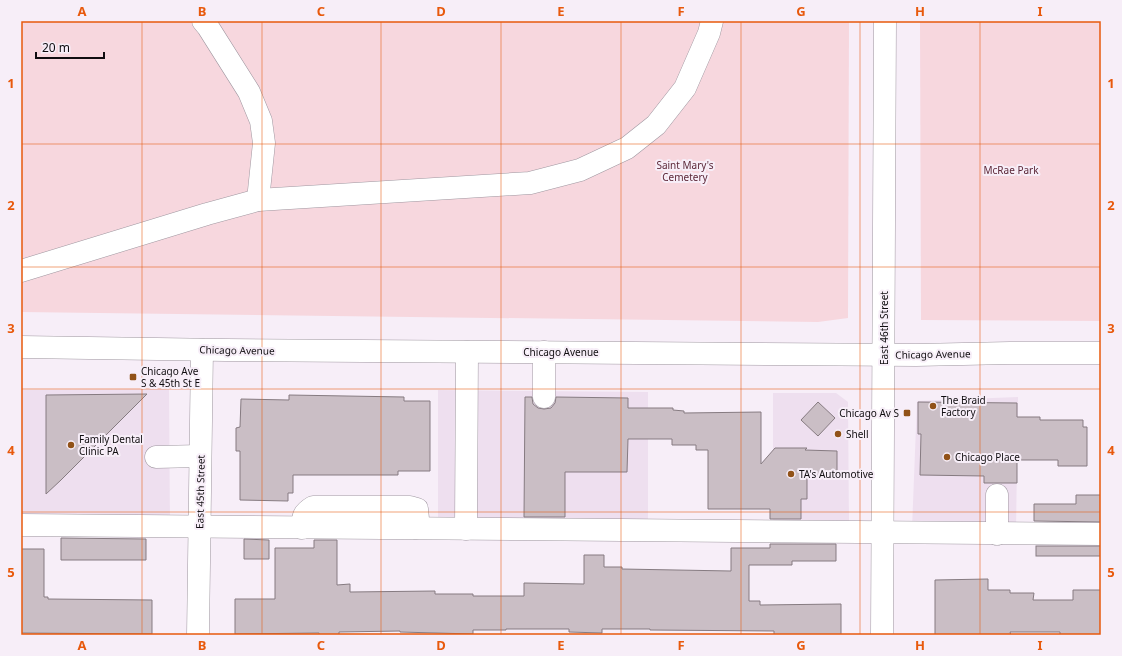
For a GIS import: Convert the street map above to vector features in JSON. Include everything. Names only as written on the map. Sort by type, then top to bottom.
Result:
[{"type":"street","points":[[203,21],[249,92],[261,120],[264,143],[258,200]]},
{"type":"street","points":[[21,271],[207,214],[258,200],[530,183],[580,170],[627,148],[656,125],[685,88],[709,33],[712,21]]},
{"type":"street","name":"East 46th Street","points":[[882,635],[885,21]]},
{"type":"street","name":"Chicago Avenue","points":[[21,347],[202,350],[884,355],[1101,353]]},
{"type":"street","name":"East 45th Street","points":[[198,635],[202,350]]},
{"type":"street","points":[[466,529],[467,352]]},
{"type":"street","points":[[544,352],[544,397]]},
{"type":"street","points":[[156,456],[200,456]]},
{"type":"street","points":[[997,495],[997,534]]},
{"type":"street","points":[[21,525],[1101,534]]},
{"type":"shaded area","points":[[169,389],[170,525],[21,522],[21,390]]},
{"type":"shaded area","points":[[438,390],[648,392],[648,528],[438,525]]},
{"type":"shaded area","points":[[773,393],[836,393],[848,402],[849,524],[773,524]]},
{"type":"shaded area","points":[[1018,397],[1016,530],[912,529],[917,401]]},
{"type":"green space","name":"Saint Mary's Cemetery","points":[[21,21],[849,21],[848,318],[818,322],[21,312]]},
{"type":"green space","name":"McRae Park","points":[[920,21],[1101,21],[1101,321],[921,320]]},
{"type":"building","name":"Family Dental Clinic PA","points":[[147,394],[61,480],[46,494],[46,395]]},
{"type":"building","points":[[289,395],[404,397],[404,401],[430,401],[430,471],[398,471],[398,475],[293,475],[293,493],[288,493],[288,501],[240,500],[240,451],[236,451],[236,428],[240,427],[241,399],[289,400]]},
{"type":"building","points":[[525,397],[532,397],[533,404],[538,408],[544,409],[551,408],[555,403],[556,397],[628,398],[628,408],[673,408],[673,410],[684,411],[684,413],[761,412],[761,464],[775,448],[807,448],[805,450],[837,451],[837,476],[807,476],[807,499],[801,499],[801,519],[770,519],[770,509],[708,509],[708,450],[696,450],[696,445],[672,445],[672,439],[628,439],[627,472],[565,472],[565,517],[524,517]]},
{"type":"building","points":[[818,402],[835,418],[818,436],[801,420]]},
{"type":"building","points":[[918,402],[1017,403],[1017,417],[1040,417],[1040,420],[1083,420],[1083,427],[1087,427],[1087,466],[1058,466],[1058,460],[1017,460],[1017,483],[984,483],[984,476],[920,475],[921,434],[918,434]]},
{"type":"building","points":[[1076,495],[1101,495],[1101,522],[1034,521],[1034,504],[1076,504]]},
{"type":"building","points":[[61,538],[146,539],[146,560],[61,560]]},
{"type":"building","points":[[244,539],[269,540],[269,559],[244,559]]},
{"type":"building","points":[[314,540],[337,540],[337,585],[350,584],[350,592],[435,591],[435,594],[473,594],[473,596],[524,596],[524,583],[584,584],[584,555],[604,555],[604,567],[622,567],[622,569],[731,571],[731,548],[770,548],[770,544],[836,544],[836,561],[792,561],[792,565],[749,565],[749,601],[760,601],[760,605],[841,604],[841,635],[774,635],[774,631],[650,629],[602,629],[602,633],[569,632],[569,629],[506,629],[473,630],[473,634],[400,631],[339,632],[339,635],[319,635],[319,633],[235,634],[235,599],[275,599],[275,548],[314,548]]},
{"type":"building","points":[[1036,546],[1101,546],[1101,556],[1036,556]]},
{"type":"building","points":[[21,549],[44,549],[44,597],[48,597],[48,599],[152,600],[152,634],[21,633]]},
{"type":"building","points":[[988,579],[988,590],[1010,590],[1010,593],[1034,593],[1033,600],[1073,600],[1073,590],[1101,590],[1101,635],[1060,635],[1060,632],[1010,632],[1011,635],[935,635],[935,580]]},
{"type":"place","name":"Chicago Ave S & 45th St E","points":[[133,377]]},
{"type":"place","name":"The Braid Factory","points":[[933,406]]},
{"type":"place","name":"Chicago Av S","points":[[907,413]]},
{"type":"place","name":"Shell","points":[[838,434]]},
{"type":"place","name":"Family Dental Clinic PA","points":[[71,445]]},
{"type":"place","name":"Chicago Place","points":[[947,457]]},
{"type":"place","name":"TA's Automotive","points":[[791,474]]}]
